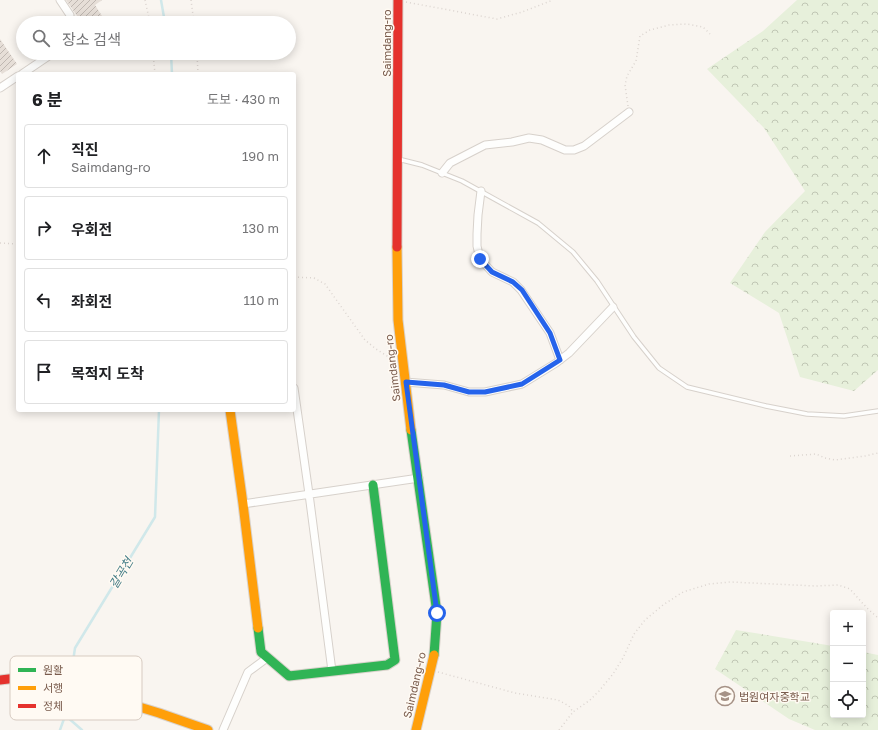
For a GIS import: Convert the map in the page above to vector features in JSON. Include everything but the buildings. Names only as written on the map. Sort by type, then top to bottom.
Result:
[{"type":"main road","name":"Saimdang-ro","points":[[398,0],[398,320],[437,613],[434,653],[416,730]]},
{"type":"main road","points":[[230,412],[261,652],[289,676],[387,665],[395,660],[373,485]]},
{"type":"main road","points":[[0,680],[10,679]]},
{"type":"main road","points":[[142,708],[208,730]]},
{"type":"street","points":[[60,0],[70,16]]},
{"type":"street","points":[[25,72],[43,60]]},
{"type":"street","points":[[0,88],[16,77]]},
{"type":"street","points":[[442,173],[450,163],[485,145],[529,138],[542,140],[565,150],[574,150],[584,146],[629,112]]},
{"type":"street","points":[[481,191],[477,234],[477,246],[480,259],[492,272],[513,282],[522,290],[550,333],[560,360]]},
{"type":"street","points":[[406,382],[444,385],[469,392],[485,392],[522,384],[569,353],[614,307]]},
{"type":"street","points":[[296,402],[332,671]]},
{"type":"street","points":[[243,504],[419,478]]},
{"type":"street","points":[[223,730],[248,672],[267,658]]},
{"type":"lane","points":[[397,159],[422,165],[462,181],[538,223],[573,252],[597,281],[634,337],[659,368],[687,387],[806,414],[844,416],[878,410]]},
{"type":"path","points":[[146,0],[149,16]]},
{"type":"path","points":[[191,0],[193,16]]},
{"type":"path","points":[[398,0],[428,7],[497,19],[522,12],[553,0]]},
{"type":"path","points":[[629,112],[626,76],[636,61],[640,36],[650,30],[669,25],[687,24],[703,27],[710,34]]},
{"type":"path","points":[[154,60],[155,72]]},
{"type":"path","points":[[197,60],[198,72]]},
{"type":"path","points":[[0,243],[16,244]]},
{"type":"path","points":[[296,277],[314,278],[325,284],[365,340],[376,349],[403,365]]},
{"type":"path","points":[[790,456],[816,454],[824,458],[835,460],[878,453]]},
{"type":"path","points":[[559,730],[573,712],[590,700],[613,674],[623,658],[634,634],[646,620],[663,605],[683,592],[709,584],[730,582],[816,586],[838,585],[850,589],[878,618]]},
{"type":"path","points":[[430,670],[515,693],[558,700],[569,706],[573,712]]},
{"type":"green space","points":[[797,0],[878,0],[878,370],[854,391],[800,377],[779,313],[730,283],[765,232],[805,191],[764,128],[707,69],[763,31]]},
{"type":"green space","points":[[736,630],[830,646],[830,718],[866,718],[866,653],[878,655],[878,730],[815,730],[789,719],[715,669]]},
{"type":"waterway","name":"갈곡천","points":[[161,0],[164,16]]},
{"type":"waterway","name":"갈곡천","points":[[171,60],[172,72]]},
{"type":"waterway","name":"갈곡천","points":[[74,656],[75,648],[155,517],[159,412]]},
{"type":"waterway","name":"갈곡천","points":[[60,730],[64,720]]},
{"type":"waterway","points":[[71,720],[82,730]]},
{"type":"traffic: fast","points":[[411,430],[437,613],[434,655]]},
{"type":"traffic: fast","points":[[258,628],[261,652],[289,676],[387,665],[395,660],[373,485]]},
{"type":"traffic: slow","points":[[397,247],[398,320],[411,430]]},
{"type":"traffic: slow","points":[[230,412],[258,628]]},
{"type":"traffic: slow","points":[[416,730],[434,655]]},
{"type":"traffic: slow","points":[[142,708],[208,730]]},
{"type":"traffic: jam","points":[[397,247],[398,0]]},
{"type":"traffic: jam","points":[[0,680],[10,679]]},
{"type":"place","name":"법원여자중학교","points":[[725,696]]},
{"type":"route","points":[[437,613],[408,406],[406,382],[444,385],[469,392],[485,392],[522,384],[560,360],[550,333],[522,290],[513,282],[492,272],[480,259]]}]
